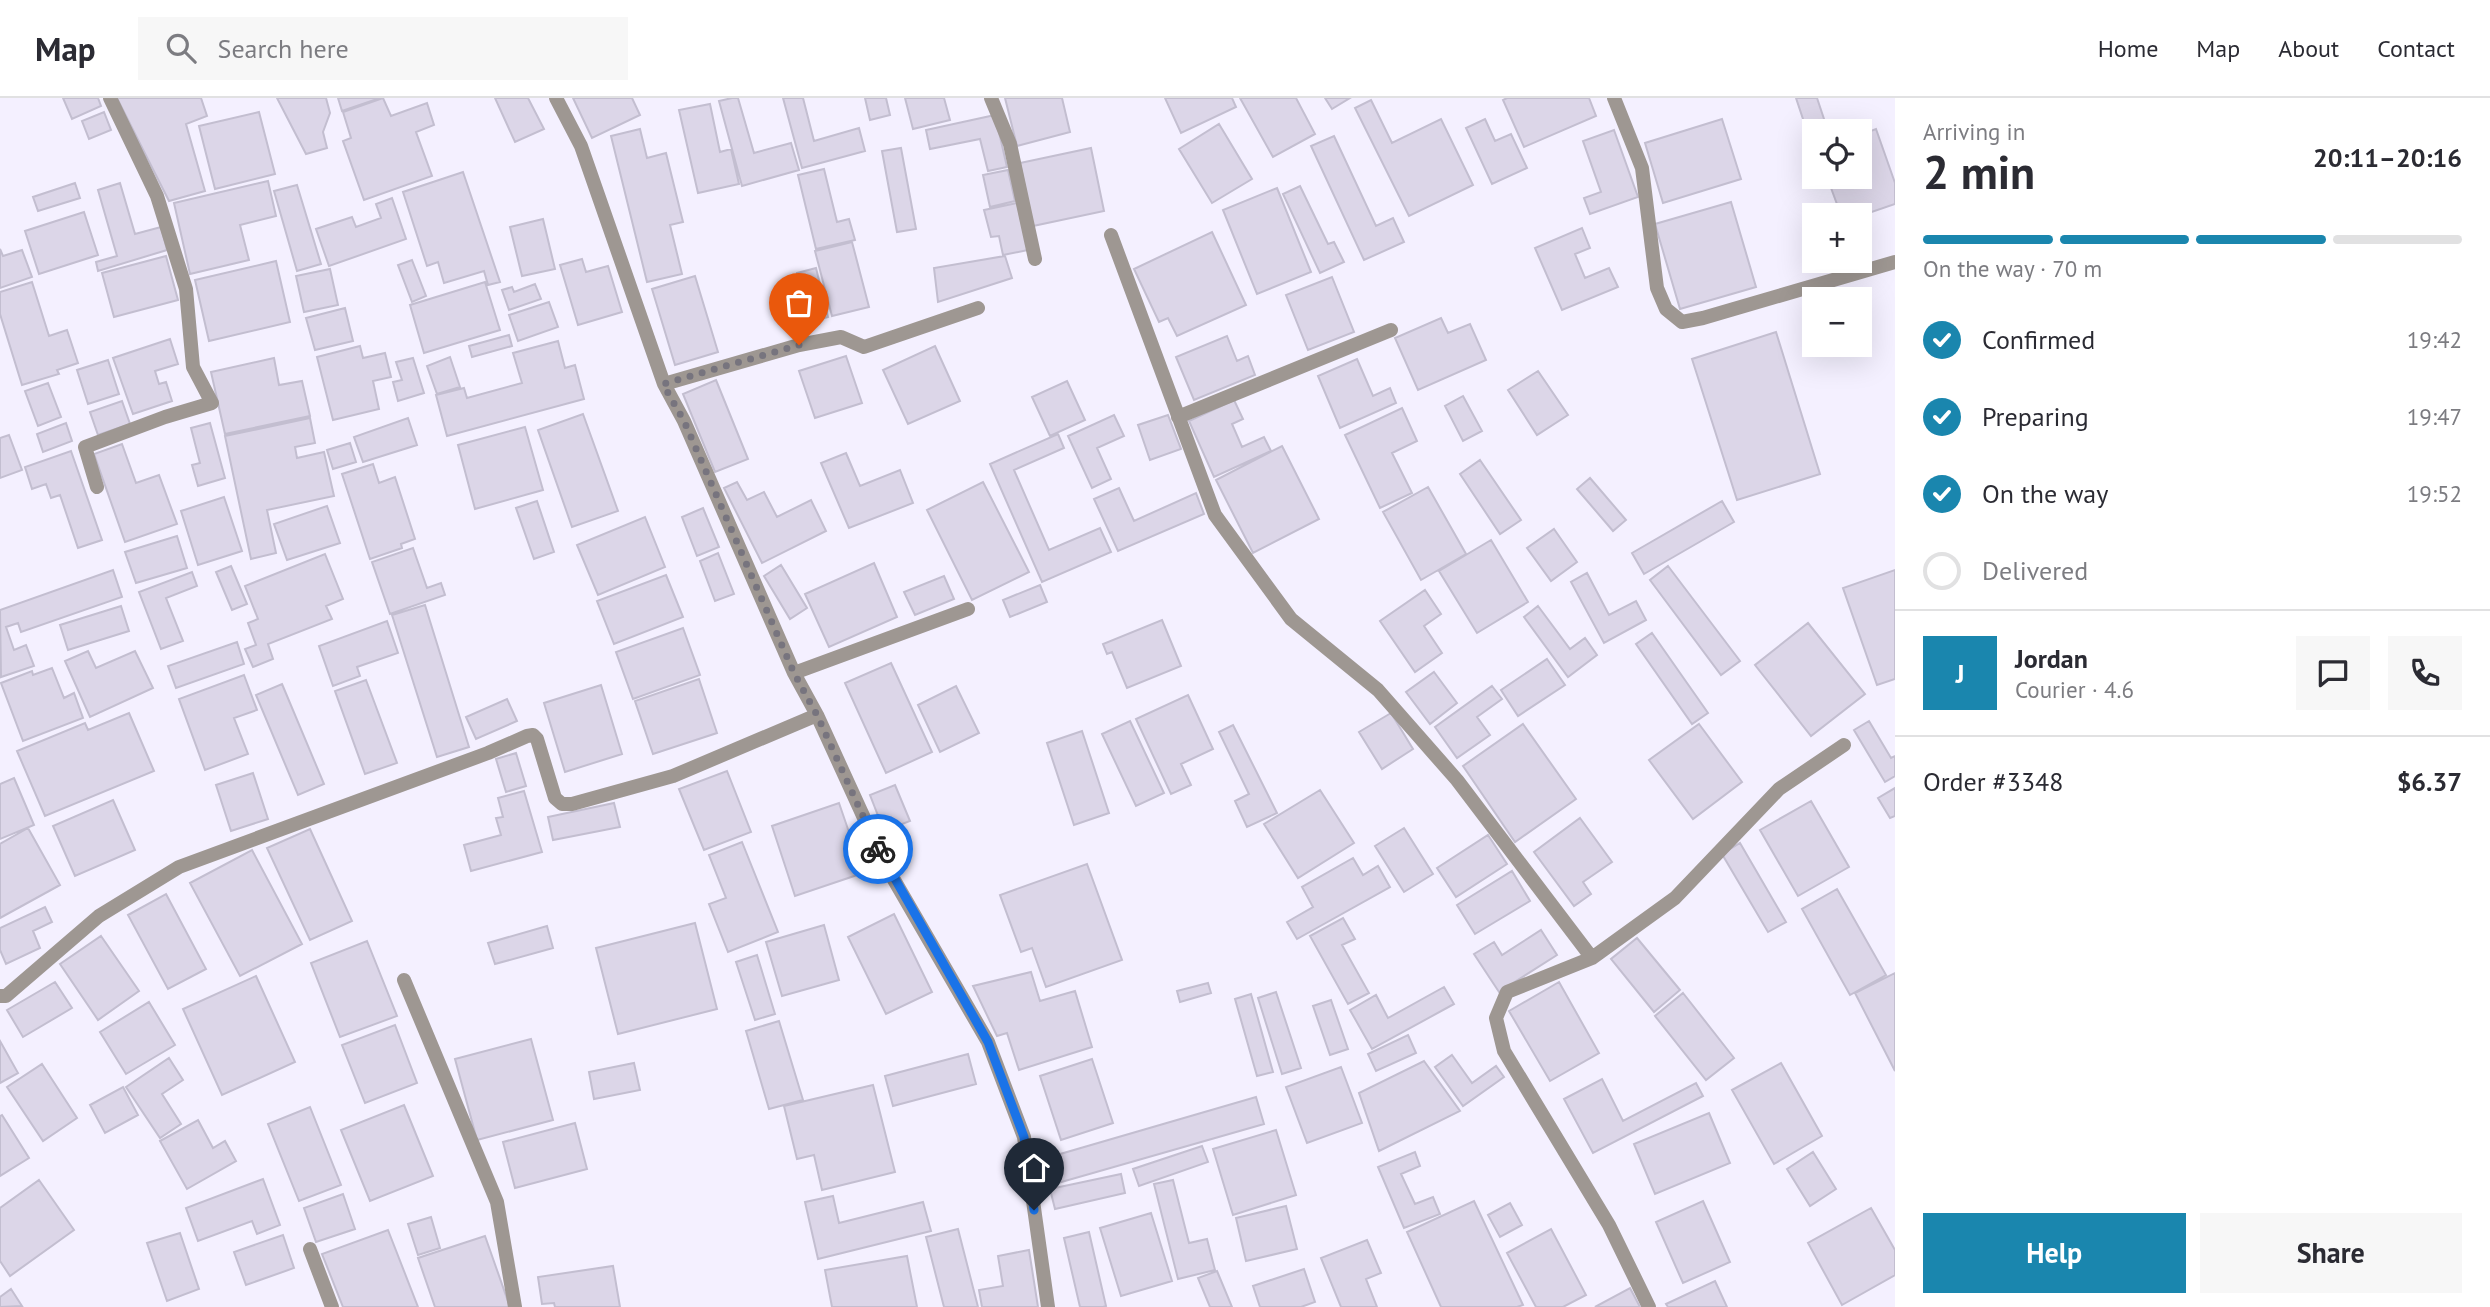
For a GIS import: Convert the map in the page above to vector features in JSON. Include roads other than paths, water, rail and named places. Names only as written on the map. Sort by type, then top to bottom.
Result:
[{"type":"street","points":[[97,487],[85,447],[165,417],[212,403],[193,367],[186,289],[157,196],[110,98]]},
{"type":"street","points":[[556,98],[581,146],[663,384],[684,421],[794,673],[817,715],[886,866],[988,1042],[1024,1137],[1048,1307]]},
{"type":"street","points":[[991,98],[1010,145],[1035,259]]},
{"type":"street","points":[[1614,98],[1642,168],[1657,288],[1666,309],[1682,322],[1895,262]]},
{"type":"street","points":[[1111,235],[1215,515],[1291,619],[1378,690],[1457,780],[1592,958]]},
{"type":"street","points":[[663,384],[799,345],[841,337],[864,347],[978,308]]},
{"type":"street","points":[[1178,417],[1391,330]]},
{"type":"street","points":[[794,673],[968,610]]},
{"type":"street","points":[[0,996],[6,996],[99,915],[179,867],[488,753],[527,736],[533,735],[537,739],[555,798],[562,804],[572,804],[673,776],[817,715]]},
{"type":"street","points":[[1649,1307],[1609,1225],[1504,1051],[1496,1018],[1507,992],[1592,958],[1675,898],[1779,789],[1844,745]]},
{"type":"street","points":[[404,980],[497,1202],[514,1307]]},
{"type":"street","points":[[310,1249],[332,1307]]}]
